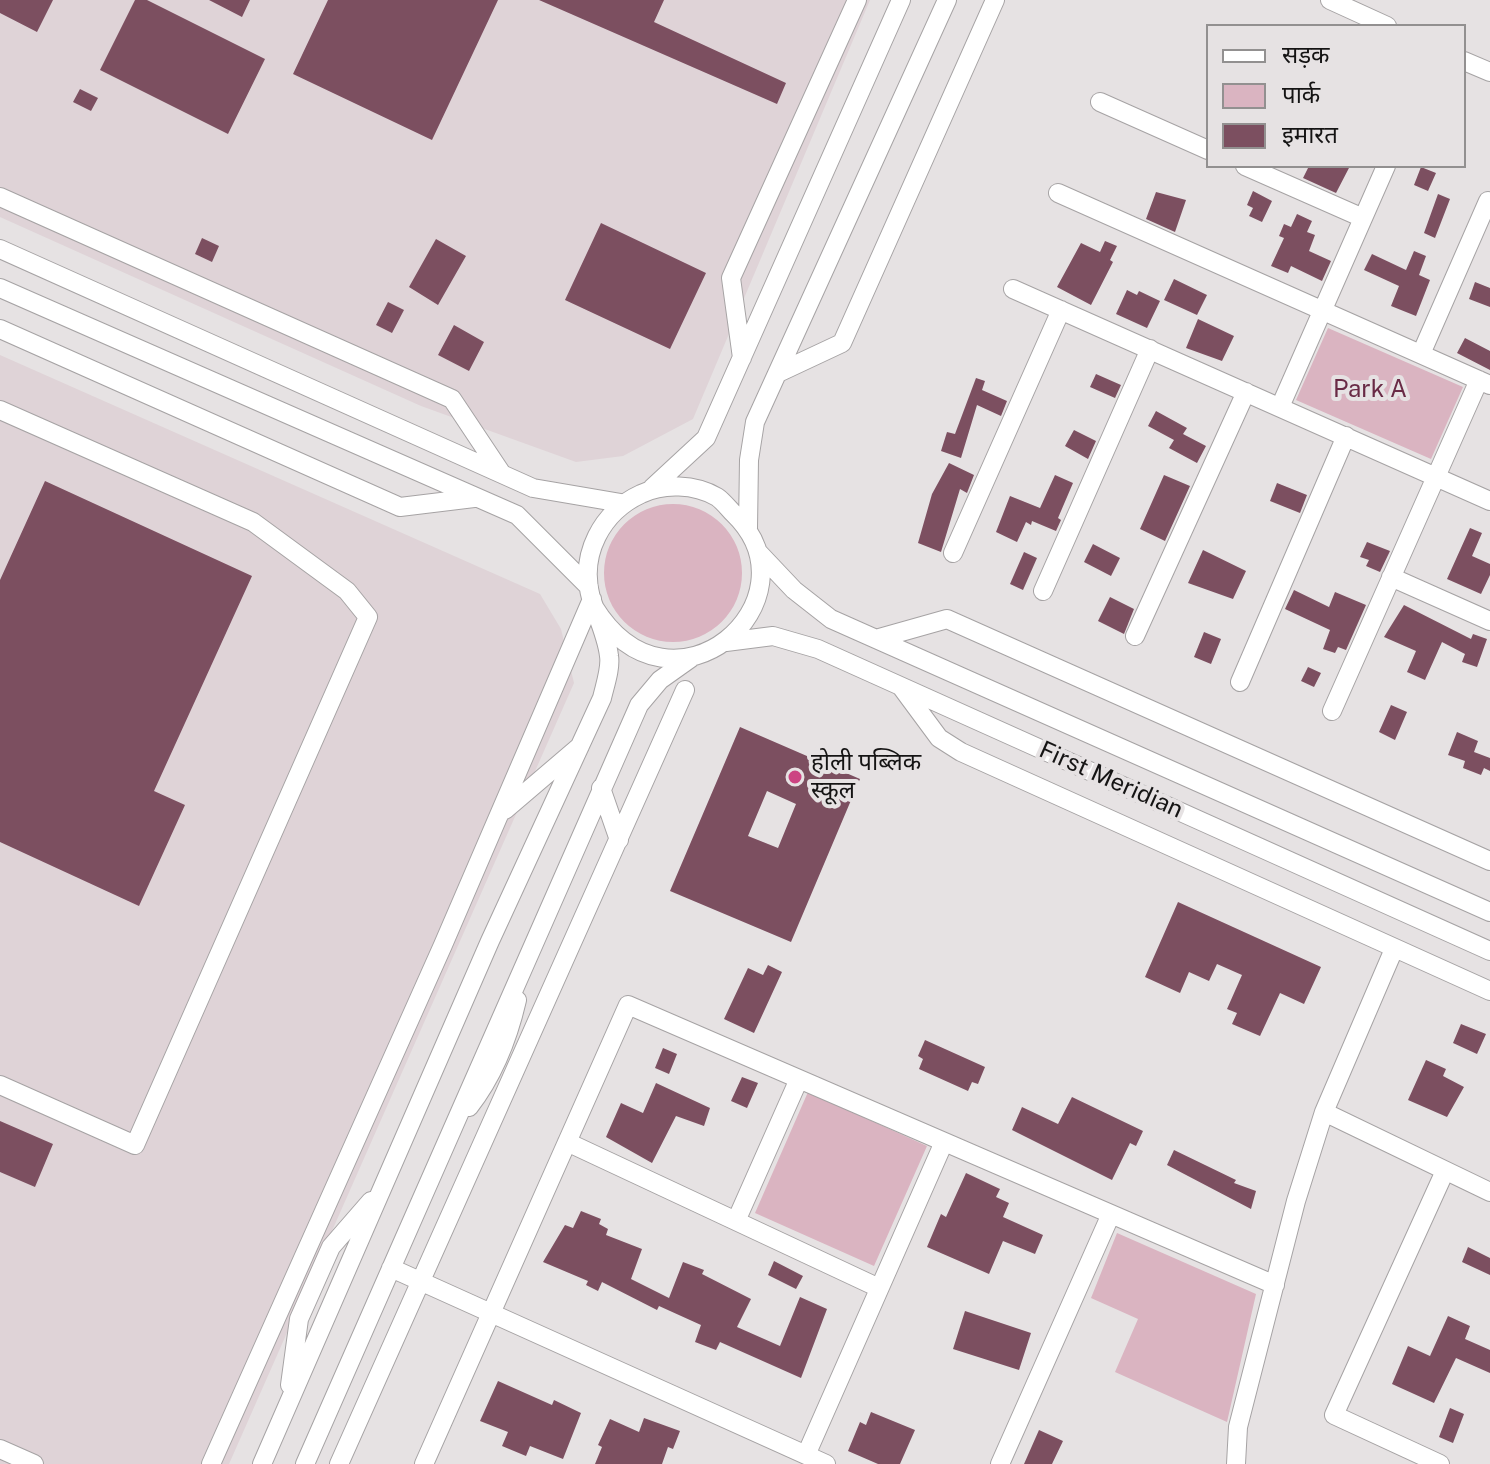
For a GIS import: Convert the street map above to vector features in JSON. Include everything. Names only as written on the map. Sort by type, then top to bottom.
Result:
[{"type":"street","points":[[742,358],[731,278],[857,0]]},
{"type":"street","points":[[748,528],[749,460],[755,422],[943,8],[953,0]]},
{"type":"street","points":[[778,373],[842,343],[995,0]]},
{"type":"street","points":[[1330,0],[1383,24]]},
{"type":"street","points":[[262,1464],[490,941],[602,698],[610,657],[591,597],[587,566],[599,528],[621,503],[652,488],[706,438],[900,1]]},
{"type":"street","points":[[1466,62],[1490,72]]},
{"type":"street","points":[[1100,102],[1206,149]]},
{"type":"street","points":[[1250,168],[1363,218]]},
{"type":"street","points":[[1280,407],[1385,168]]},
{"type":"street","points":[[1058,193],[1484,382],[1436,476],[1332,711]]},
{"type":"street","points":[[0,197],[452,399],[502,474]]},
{"type":"street","points":[[1421,354],[1488,201]]},
{"type":"street","points":[[0,249],[533,488],[621,503]]},
{"type":"street","points":[[0,288],[517,515],[591,597],[608,629],[626,645],[659,658],[691,658]]},
{"type":"street","points":[[1013,289],[1490,501]]},
{"type":"street","points":[[953,553],[1061,310]]},
{"type":"street","points":[[0,329],[400,507],[477,497]]},
{"type":"street","points":[[1043,591],[1150,349]]},
{"type":"street","points":[[1135,636],[1246,392]]},
{"type":"street","points":[[0,410],[253,522],[347,591],[368,617],[135,1145],[0,1085]]},
{"type":"street","points":[[1240,682],[1346,436]]},
{"type":"street","points":[[305,1464],[639,705],[660,680],[691,658],[726,642],[753,608],[760,580],[759,553],[748,528],[717,497],[677,486],[652,488]]},
{"type":"street","name":"First Meridian","points":[[759,553],[794,590],[831,619],[1490,912]]},
{"type":"street","points":[[1391,577],[1490,621]]},
{"type":"street","points":[[211,1464],[499,814],[591,597]]},
{"type":"street","points":[[876,639],[947,619],[1490,861]]},
{"type":"street","name":"First Meridian","points":[[726,642],[773,636],[818,649],[1490,951]]},
{"type":"street","points":[[900,686],[939,738],[950,747],[1490,991]]},
{"type":"street","points":[[339,1464],[685,690]]},
{"type":"street","points":[[499,814],[583,743]]},
{"type":"street","points":[[601,788],[619,840]]},
{"type":"street","points":[[1236,1464],[1238,1427],[1324,1112],[1352,1039],[1394,949]]},
{"type":"street","points":[[431,1462],[491,1313],[628,1005],[1275,1285]]},
{"type":"street","points":[[736,1221],[799,1079]]},
{"type":"street","points":[[1324,1112],[1490,1192]]},
{"type":"street","points":[[567,1142],[879,1288]]},
{"type":"street","points":[[806,1455],[944,1142]]},
{"type":"street","points":[[1440,1464],[1334,1415],[1445,1171]]},
{"type":"street","points":[[1000,1464],[1111,1214]]},
{"type":"street","points":[[391,1268],[826,1464]]},
{"type":"street","points":[[0,1449],[34,1464]]},
{"type":"shaded area","points":[[0,0],[870,0],[693,419],[623,456],[576,462],[421,406],[0,217]]},
{"type":"shaded area","points":[[0,355],[540,594],[561,629],[574,683],[229,1464],[0,1464]]},
{"type":"green space","name":"Park A","points":[[1328,328],[1463,387],[1431,459],[1296,400]]},
{"type":"green space","points":[[673,504],[700,509],[722,524],[737,546],[742,573],[737,600],[722,622],[700,637],[673,642],[646,637],[624,622],[609,600],[604,573],[609,546],[624,524],[646,509]]},
{"type":"green space","points":[[808,1092],[927,1146],[874,1266],[755,1213]]},
{"type":"green space","points":[[1117,1233],[1256,1294],[1227,1422],[1115,1372],[1138,1319],[1091,1298]]},
{"type":"building","points":[[0,0],[53,0],[37,32],[0,13]]},
{"type":"building","points":[[135,0],[147,0],[265,59],[228,134],[100,70]]},
{"type":"building","points":[[209,0],[250,0],[242,17]]},
{"type":"building","points":[[328,0],[498,0],[432,140],[293,74]]},
{"type":"building","points":[[539,0],[664,0],[654,22],[786,83],[777,104]]},
{"type":"building","points":[[80,89],[98,98],[91,111],[73,102]]},
{"type":"building","points":[[1308,168],[1349,168],[1336,193],[1303,178]]},
{"type":"building","points":[[1421,168],[1436,173],[1428,191],[1414,185]]},
{"type":"building","points":[[1253,191],[1272,201],[1262,222],[1249,216],[1253,208],[1247,205]]},
{"type":"building","points":[[1156,192],[1186,200],[1175,232],[1146,219]]},
{"type":"building","points":[[1438,194],[1450,199],[1435,238],[1424,233]]},
{"type":"building","points":[[1297,214],[1312,221],[1307,232],[1315,235],[1309,251],[1331,261],[1322,281],[1291,266],[1288,273],[1271,266],[1284,238],[1279,236],[1284,224],[1291,227]]},
{"type":"building","points":[[601,223],[706,273],[670,349],[565,300]]},
{"type":"building","points":[[202,238],[219,246],[212,262],[195,254]]},
{"type":"building","points":[[436,239],[466,256],[438,305],[409,287]]},
{"type":"building","points":[[1105,241],[1117,246],[1110,260],[1113,262],[1091,305],[1057,287],[1081,243],[1100,252]]},
{"type":"building","points":[[1414,251],[1426,256],[1419,275],[1430,280],[1416,316],[1391,306],[1399,286],[1364,270],[1372,254],[1406,270]]},
{"type":"building","points":[[1174,279],[1207,295],[1197,315],[1164,300]]},
{"type":"building","points":[[1475,282],[1490,288],[1490,307],[1469,299]]},
{"type":"building","points":[[1127,290],[1137,295],[1139,291],[1160,301],[1147,328],[1116,314]]},
{"type":"building","points":[[388,302],[404,310],[392,333],[376,325]]},
{"type":"building","points":[[1198,319],[1234,336],[1222,361],[1186,348]]},
{"type":"building","points":[[454,325],[484,342],[469,371],[438,355]]},
{"type":"building","points":[[1465,338],[1490,351],[1490,370],[1457,353]]},
{"type":"building","points":[[1096,374],[1121,385],[1115,398],[1090,387]]},
{"type":"building","points":[[976,378],[985,381],[982,390],[1007,401],[1001,416],[977,405],[961,458],[941,451],[947,432],[955,434]]},
{"type":"building","points":[[1156,411],[1187,428],[1183,434],[1206,446],[1197,463],[1169,448],[1174,440],[1148,426]]},
{"type":"building","points":[[1074,430],[1096,441],[1088,459],[1065,446]]},
{"type":"building","points":[[949,463],[974,475],[967,493],[960,489],[941,552],[918,543],[932,494]]},
{"type":"building","points":[[1055,475],[1073,483],[1058,518],[1061,520],[1056,531],[1032,521],[1031,525],[1026,522],[1017,542],[996,532],[1010,496],[1040,508]]},
{"type":"building","points":[[1164,475],[1190,486],[1165,541],[1140,529]]},
{"type":"building","points":[[45,481],[252,576],[154,791],[185,805],[139,906],[0,842],[0,580]]},
{"type":"building","points":[[1277,483],[1307,495],[1300,513],[1270,501]]},
{"type":"building","points":[[1470,528],[1482,533],[1472,556],[1490,564],[1490,575],[1481,594],[1447,579]]},
{"type":"building","points":[[1367,542],[1390,551],[1380,572],[1366,566],[1369,560],[1360,557]]},
{"type":"building","points":[[1093,544],[1120,558],[1111,576],[1084,562]]},
{"type":"building","points":[[1203,550],[1246,571],[1233,599],[1188,583]]},
{"type":"building","points":[[1024,552],[1037,558],[1023,590],[1010,584]]},
{"type":"building","points":[[1294,590],[1329,607],[1335,592],[1366,605],[1346,650],[1338,647],[1335,653],[1323,649],[1330,630],[1285,609]]},
{"type":"building","points":[[1110,597],[1134,609],[1124,634],[1098,621]]},
{"type":"building","points":[[1404,605],[1471,639],[1473,634],[1487,639],[1477,667],[1462,662],[1465,654],[1442,642],[1425,680],[1407,672],[1416,651],[1384,637]]},
{"type":"building","points":[[1204,632],[1221,639],[1211,664],[1194,657]]},
{"type":"building","points":[[1308,667],[1321,673],[1314,687],[1301,681]]},
{"type":"building","points":[[1391,705],[1407,712],[1395,740],[1379,732]]},
{"type":"building","points":[[740,727],[860,779],[791,942],[670,891]],"holes":[[[767,791],[796,804],[778,848],[748,836]]]},
{"type":"building","points":[[1457,732],[1478,741],[1474,752],[1490,758],[1490,771],[1484,768],[1481,775],[1463,768],[1465,761],[1448,755]]},
{"type":"building","points":[[1178,902],[1321,967],[1304,1004],[1280,993],[1260,1036],[1232,1024],[1237,1013],[1227,1009],[1242,975],[1217,964],[1209,981],[1189,972],[1180,993],[1145,977]]},
{"type":"building","points":[[768,965],[782,972],[754,1033],[724,1019],[748,968],[763,975]]},
{"type":"building","points":[[1461,1024],[1486,1034],[1477,1054],[1453,1043]]},
{"type":"building","points":[[925,1040],[985,1067],[978,1084],[972,1082],[968,1091],[919,1069],[923,1059],[918,1056]]},
{"type":"building","points":[[663,1048],[677,1054],[669,1074],[655,1068]]},
{"type":"building","points":[[1426,1060],[1446,1069],[1443,1076],[1464,1087],[1447,1117],[1408,1100]]},
{"type":"building","points":[[742,1077],[758,1083],[747,1108],[731,1101]]},
{"type":"building","points":[[656,1083],[710,1108],[704,1126],[676,1116],[652,1163],[606,1137],[621,1103],[643,1113]]},
{"type":"building","points":[[1072,1097],[1143,1131],[1136,1146],[1130,1143],[1112,1180],[1012,1130],[1022,1107],[1058,1124]]},
{"type":"building","points":[[0,1121],[53,1144],[35,1187],[0,1172]]},
{"type":"building","points":[[1174,1150],[1236,1180],[1234,1183],[1256,1191],[1251,1209],[1167,1165]]},
{"type":"building","points":[[966,1173],[1000,1189],[996,1197],[1009,1203],[1003,1217],[1043,1235],[1035,1254],[1003,1241],[989,1274],[927,1247],[941,1214],[946,1217]]},
{"type":"building","points":[[581,1211],[601,1219],[599,1224],[608,1229],[606,1235],[642,1249],[631,1279],[669,1298],[683,1262],[704,1270],[702,1274],[751,1299],[737,1327],[780,1346],[800,1297],[827,1309],[801,1378],[720,1342],[716,1350],[695,1342],[701,1325],[659,1306],[657,1310],[602,1282],[598,1291],[586,1285],[588,1281],[543,1262],[565,1225],[573,1228]]},
{"type":"building","points":[[1468,1247],[1490,1258],[1490,1275],[1462,1262]]},
{"type":"building","points":[[774,1261],[803,1276],[796,1289],[768,1275]]},
{"type":"building","points":[[965,1311],[1031,1333],[1019,1370],[953,1349]]},
{"type":"building","points":[[1448,1316],[1470,1326],[1465,1339],[1490,1350],[1490,1373],[1456,1358],[1434,1403],[1392,1384],[1408,1346],[1430,1356]]},
{"type":"building","points":[[498,1381],[552,1405],[554,1400],[581,1413],[563,1459],[530,1446],[526,1456],[502,1446],[508,1432],[480,1421]]},
{"type":"building","points":[[1450,1408],[1464,1414],[1453,1443],[1439,1437]]},
{"type":"building","points":[[871,1412],[915,1430],[900,1464],[878,1464],[848,1451],[860,1422],[866,1425]]},
{"type":"building","points":[[644,1418],[680,1431],[673,1449],[668,1447],[662,1464],[595,1464],[602,1447],[598,1445],[610,1419],[639,1432]]},
{"type":"building","points":[[1039,1430],[1063,1441],[1052,1464],[1024,1464]]},
{"type":"place","name":"होली पब्लिक स्कूल","points":[[795,777]]}]
